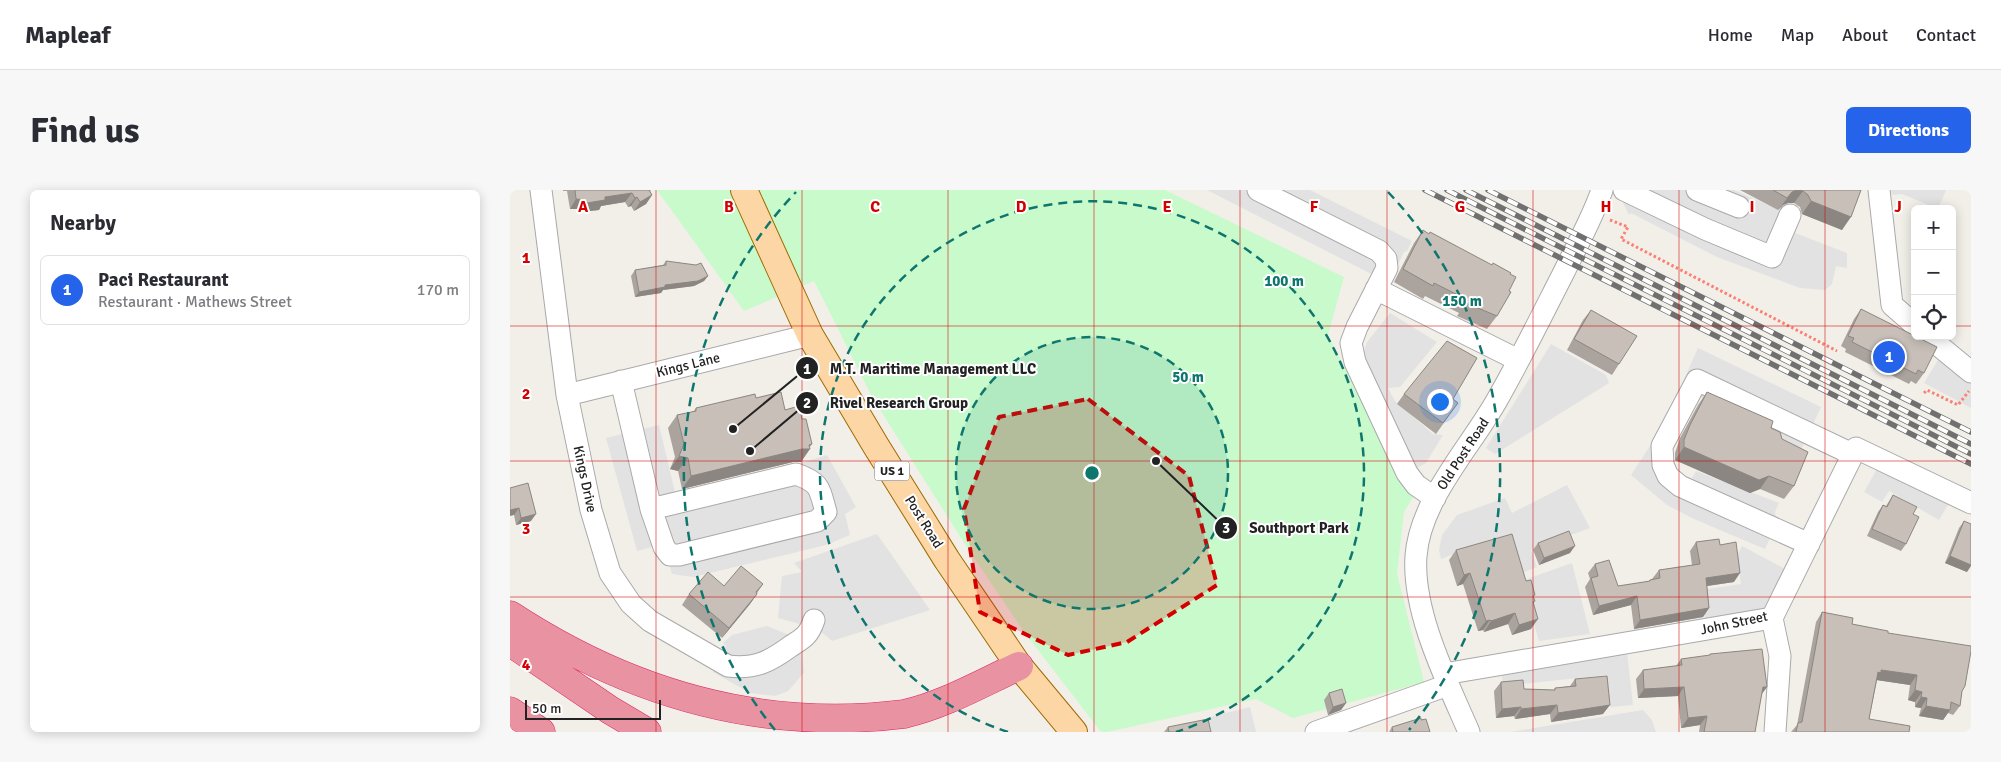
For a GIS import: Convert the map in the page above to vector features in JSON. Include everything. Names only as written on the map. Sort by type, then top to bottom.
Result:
[{"type":"highway","points":[[510,615],[581,658],[643,688],[705,711],[760,722],[817,726],[845,724],[906,714],[938,703],[1019,666]]},
{"type":"highway","points":[[510,642],[610,710],[646,732]]},
{"type":"highway","points":[[510,711],[541,732]]},
{"type":"main road","name":"Post Road","points":[[744,190],[810,335],[947,560],[1019,666],[1074,732]]},
{"type":"street","name":"Kings Drive","points":[[540,190],[567,395],[591,510],[610,573],[631,604],[650,621],[728,666],[741,667],[770,662],[810,632],[814,620]]},
{"type":"street","points":[[1258,190],[1378,251],[1386,259],[1387,268],[1357,327],[1351,343],[1355,362],[1407,473],[1416,485],[1435,498]]},
{"type":"street","name":"Old Post Road","points":[[1469,732],[1446,680],[1424,617],[1416,578],[1418,535],[1435,498],[1496,401],[1518,360],[1594,211],[1602,190]]},
{"type":"street","points":[[1624,190],[1705,229],[1772,257],[1790,214]]},
{"type":"street","points":[[1697,190],[1740,207]]},
{"type":"street","points":[[1879,190],[1892,305],[1911,322]]},
{"type":"street","points":[[1376,290],[1518,360]]},
{"type":"street","name":"Kings Lane","points":[[567,395],[810,335]]},
{"type":"street","points":[[1931,340],[1971,381]]},
{"type":"street","points":[[1809,544],[1680,486],[1668,476],[1663,464],[1662,446],[1697,380],[1852,454],[1856,448],[1971,503]]},
{"type":"street","points":[[621,382],[651,509],[664,546],[670,555],[678,556],[818,521],[826,512],[818,486],[808,478],[796,474],[651,509]]},
{"type":"street","name":"John Street","points":[[1316,732],[1446,680],[1772,618],[1852,454]]},
{"type":"street","points":[[1772,618],[1780,656],[1774,732]]},
{"type":"path","points":[[1604,217],[1628,227],[1621,239],[1837,352]]},
{"type":"path","points":[[1924,392],[1927,390],[1958,406],[1971,381]]},
{"type":"highlighted area","points":[[1088,399],[1189,476],[1217,585],[1127,642],[1068,655],[980,612],[964,509],[999,417]]},
{"type":"green space","points":[[657,190],[1165,190],[1344,277],[1328,335],[1378,435],[1420,486],[1404,512],[1397,574],[1424,682],[1293,718],[1256,699],[1101,732],[1025,633],[968,549],[872,397],[814,281],[744,311]]},
{"type":"shaded area","points":[[1207,190],[1310,190],[1412,241],[1407,251],[1404,252],[1389,283]]},
{"type":"shaded area","points":[[1617,190],[1734,190],[1801,219],[1795,233],[1847,253],[1847,268],[1836,266],[1832,284],[1825,290],[1800,288],[1717,257],[1631,213],[1629,215]]},
{"type":"shaded area","points":[[1891,190],[1946,190],[1940,205],[1928,205],[1902,194],[1892,195]]},
{"type":"shaded area","points":[[1390,313],[1437,342],[1400,387],[1388,388],[1395,401],[1433,434],[1443,435],[1426,463],[1404,475],[1367,368],[1364,351],[1367,342]]},
{"type":"shaded area","points":[[1551,344],[1606,375],[1609,383],[1495,454],[1486,448]]},
{"type":"shaded area","points":[[1698,348],[1821,407],[1800,452],[1774,436],[1779,425],[1764,427],[1702,398],[1682,384]]},
{"type":"shaded area","points":[[1938,360],[1971,382],[1971,408],[1924,383]]},
{"type":"shaded area","points":[[659,425],[675,492],[827,455],[856,507],[845,514],[850,535],[826,545],[693,577],[672,574],[669,563],[658,560],[652,547],[637,551],[606,438]]},
{"type":"shaded area","points":[[1652,443],[1689,484],[1696,471],[1779,503],[1775,512],[1777,523],[1765,549],[1694,519],[1667,505],[1631,475]]},
{"type":"shaded area","points":[[1882,460],[1951,500],[1939,520],[1889,491],[1882,502],[1864,492]]},
{"type":"shaded area","points":[[1567,485],[1590,528],[1531,550],[1537,567],[1522,573],[1474,546],[1441,559],[1439,550],[1442,535],[1457,515],[1505,498],[1512,513]]},
{"type":"shaded area","points":[[877,534],[930,610],[832,641],[818,629],[778,618],[782,576],[802,572],[794,563]]},
{"type":"shaded area","points":[[1742,546],[1804,579],[1777,629],[1708,638],[1701,590],[1741,584],[1737,555]]},
{"type":"shaded area","points":[[1572,563],[1590,634],[1539,641],[1521,581]]},
{"type":"shaded area","points":[[767,626],[789,635],[802,651],[804,673],[788,691],[775,696],[750,693],[713,672],[726,646],[723,643],[732,635]]},
{"type":"shaded area","points":[[1627,652],[1633,705],[1610,707],[1606,675],[1503,686],[1501,666]]},
{"type":"shaded area","points":[[1250,707],[1256,732],[1210,732],[1206,718]]},
{"type":"shaded area","points":[[1643,710],[1652,720],[1656,732],[1511,732]]},
{"type":"building","points":[[575,190],[649,190],[652,195],[640,202],[632,193],[605,197],[605,200],[587,203],[586,200],[576,199]]},
{"type":"building","points":[[1773,190],[1797,190],[1792,192],[1787,198]]},
{"type":"building","points":[[1797,190],[1861,190],[1851,217],[1811,201],[1803,191]]},
{"type":"building","points":[[1423,230],[1492,265],[1493,263],[1516,277],[1509,291],[1511,292],[1497,316],[1466,303],[1468,300],[1434,283],[1433,286],[1403,269]]},
{"type":"building","points":[[666,261],[696,265],[701,263],[708,276],[698,281],[665,285],[665,287],[639,292],[635,270],[666,265]]},
{"type":"building","points":[[1861,309],[1911,334],[1911,340],[1923,340],[1937,347],[1924,373],[1918,370],[1916,374],[1852,342],[1854,338],[1848,336]]},
{"type":"building","points":[[1591,310],[1637,336],[1619,364],[1574,339]]},
{"type":"building","points":[[1447,341],[1477,358],[1453,399],[1458,403],[1443,423],[1404,394]]},
{"type":"building","points":[[781,392],[785,410],[799,406],[802,419],[806,419],[812,444],[809,445],[810,449],[802,449],[691,476],[688,458],[679,456],[684,444],[677,415],[696,411],[696,408],[755,394],[756,398]]},
{"type":"building","points":[[1707,392],[1773,421],[1771,428],[1780,432],[1782,439],[1808,452],[1794,486],[1769,476],[1759,480],[1684,447],[1684,440],[1690,425]]},
{"type":"building","points":[[528,483],[536,514],[521,518],[519,508],[510,510],[510,488]]},
{"type":"building","points":[[1893,495],[1917,507],[1913,514],[1919,517],[1906,544],[1872,529],[1883,505],[1887,507]]},
{"type":"building","points":[[1964,521],[1971,524],[1971,565],[1950,556]]},
{"type":"building","points":[[1569,531],[1575,546],[1544,558],[1538,543]]},
{"type":"building","points":[[1512,534],[1526,581],[1531,580],[1535,595],[1533,596],[1535,601],[1533,602],[1538,619],[1519,625],[1515,613],[1486,621],[1470,573],[1464,575],[1456,550]]},
{"type":"building","points":[[1719,539],[1720,545],[1736,542],[1740,573],[1706,578],[1709,608],[1640,620],[1637,596],[1599,606],[1591,578],[1598,576],[1595,564],[1609,560],[1618,586],[1650,581],[1660,578],[1659,570],[1700,564],[1696,542]]},
{"type":"building","points":[[741,566],[763,584],[729,628],[689,594],[708,572],[724,586]]},
{"type":"building","points":[[1822,612],[1853,618],[1852,624],[1888,631],[1888,633],[1971,646],[1960,706],[1951,702],[1950,710],[1926,706],[1927,698],[1921,697],[1922,692],[1915,690],[1917,675],[1881,670],[1881,673],[1878,672],[1869,719],[1910,726],[1909,732],[1796,732],[1798,723],[1802,722]]},
{"type":"building","points":[[1762,649],[1767,687],[1763,687],[1755,732],[1704,732],[1707,716],[1688,718],[1684,687],[1644,689],[1643,670],[1682,665],[1681,659]]},
{"type":"building","points":[[1607,676],[1610,705],[1558,713],[1557,705],[1502,709],[1501,682],[1523,680],[1524,689],[1555,690],[1555,688],[1576,686],[1575,679]]},
{"type":"building","points":[[1342,689],[1346,703],[1333,707],[1329,693]]},
{"type":"building","points":[[1421,718],[1421,720],[1426,719],[1430,732],[1393,732],[1392,727]]},
{"type":"building","points":[[1208,719],[1211,732],[1169,732],[1168,727]]},
{"type":"railway","points":[[1425,190],[1971,464]]},
{"type":"railway","points":[[1447,190],[1971,454]]},
{"type":"railway","points":[[1466,190],[1971,444]]},
{"type":"railway","points":[[1488,190],[1971,432]]},
{"type":"place","name":"Paci Restaurant","points":[[1889,357]]},
{"type":"place","name":"M.T. Maritime Management LLC","points":[[733,429]]},
{"type":"place","name":"Rivel Research Group","points":[[750,451]]},
{"type":"place","name":"Southport Park","points":[[1156,461]]}]
